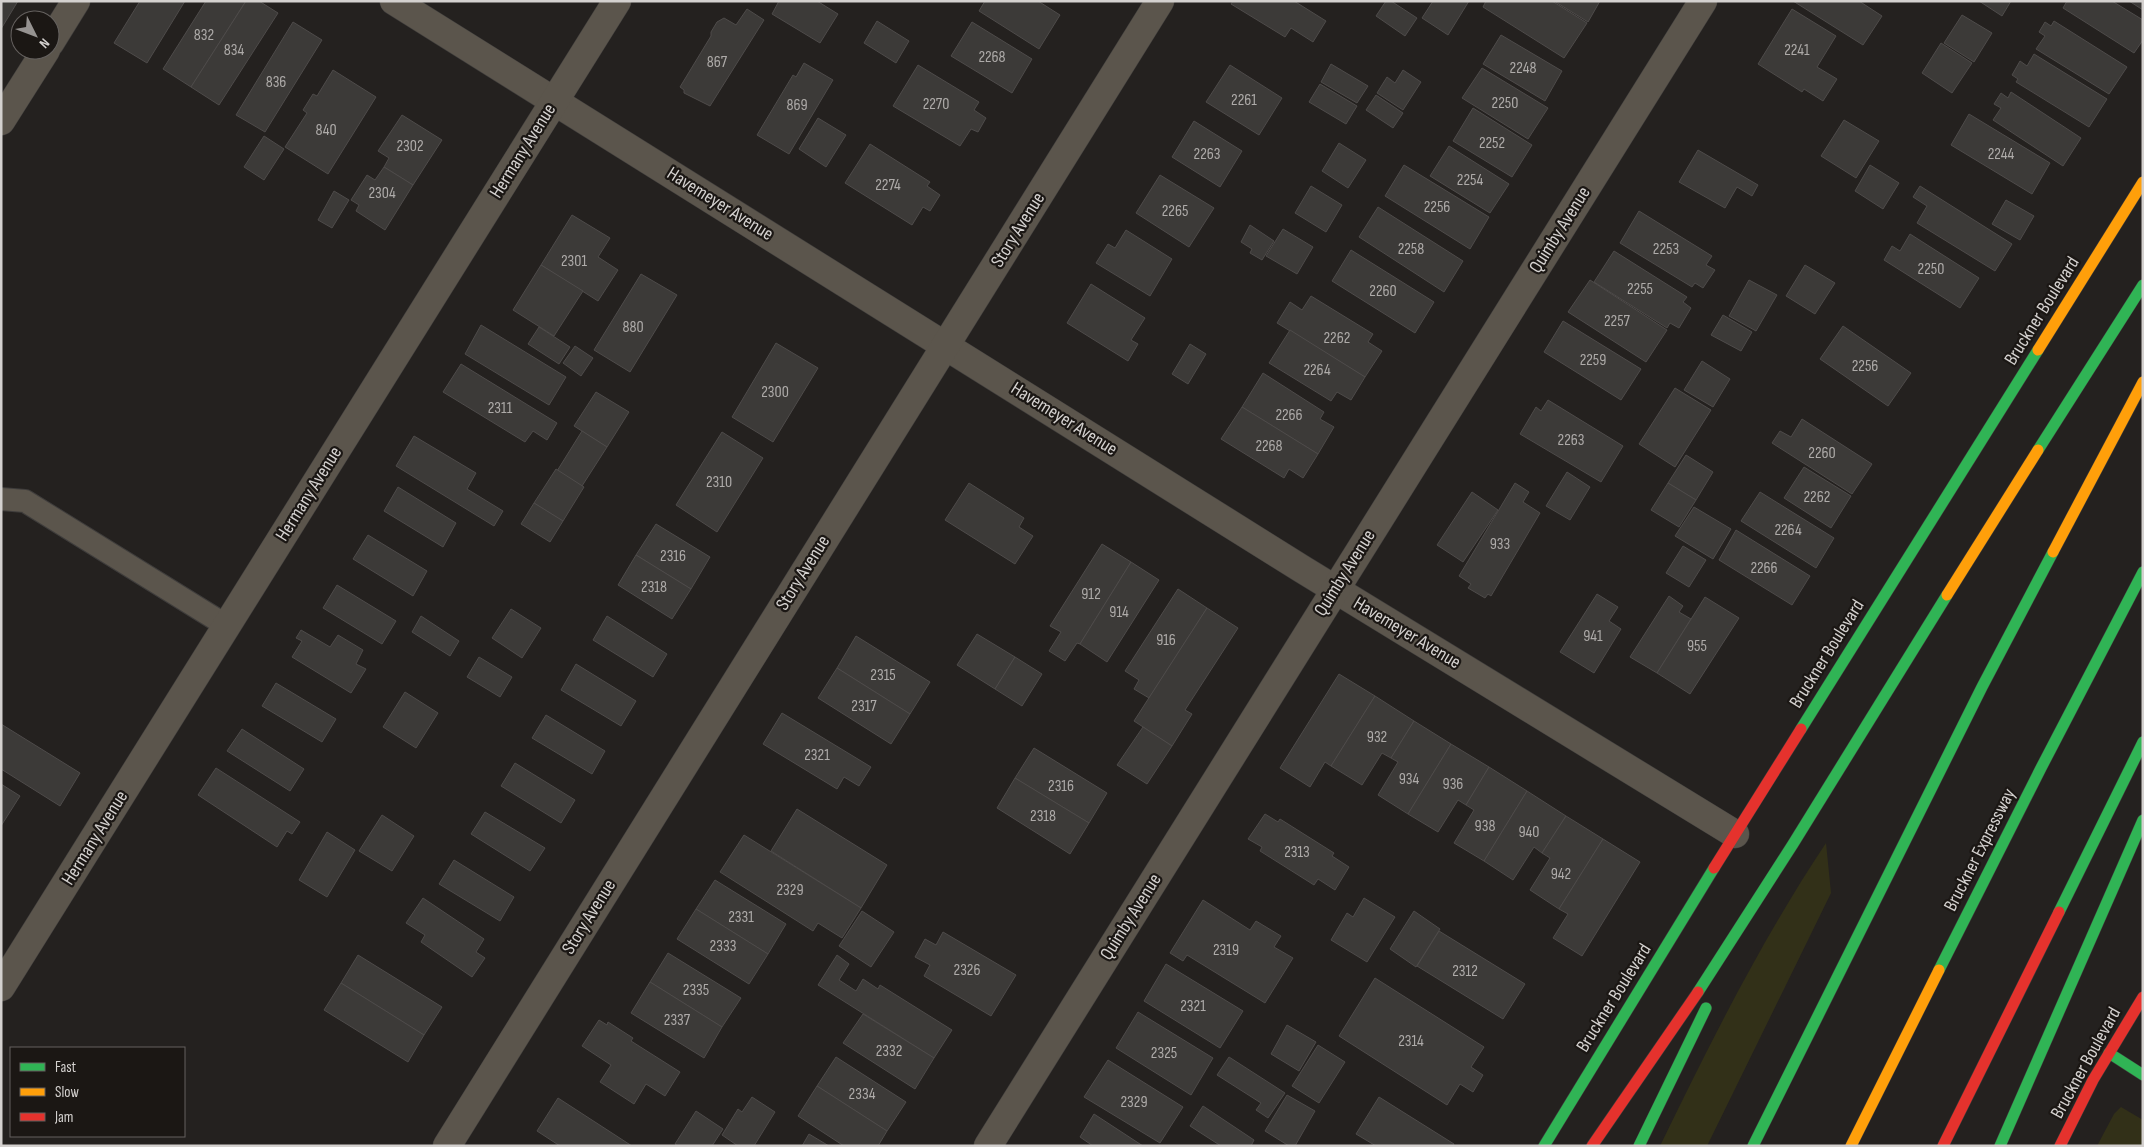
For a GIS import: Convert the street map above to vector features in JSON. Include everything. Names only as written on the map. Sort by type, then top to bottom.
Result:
[{"type":"main road","name":"Bruckner Boulevard","points":[[1544,1146],[1735,834],[2143,182]]},
{"type":"main road","points":[[1592,1146],[1701,989],[1792,848],[1935,615],[2143,285]]},
{"type":"main road","points":[[1753,1146],[1987,678],[2143,382]]},
{"type":"main road","name":"Bruckner Expressway","points":[[1851,1146],[2041,768],[2143,572]]},
{"type":"main road","points":[[1943,1146],[2143,742]]},
{"type":"main road","points":[[2000,1146],[2143,820]]},
{"type":"main road","points":[[1722,975],[1792,848]]},
{"type":"main road","name":"Bruckner Boulevard","points":[[2060,1146],[2084,1097],[2143,997]]},
{"type":"main road","points":[[1639,1146],[1710,1000]]},
{"type":"main road","points":[[2109,1053],[2143,1075]]},
{"type":"street","points":[[60,27],[76,1]]},
{"type":"street","name":"Havemeyer Avenue","points":[[394,1],[1336,589],[1735,834]]},
{"type":"street","name":"Hermany Avenue","points":[[1,987],[617,1]]},
{"type":"street","name":"Story Avenue","points":[[447,1146],[1160,1]]},
{"type":"street","name":"Quimby Avenue","points":[[988,1146],[1703,1]]},
{"type":"street","points":[[1,121],[40,60]]},
{"type":"lane","points":[[1,499],[24,501],[227,626]]},
{"type":"shaded area","points":[[1826,843],[1831,893],[1707,1146],[1660,1146],[1718,1030],[1759,954],[1780,916]]},
{"type":"shaded area","points":[[2121,1107],[2143,1120],[2143,1146],[2097,1146],[2114,1114]]},
{"type":"building","points":[[1,1],[18,1],[13,10],[10,10],[10,14],[1,29]]},
{"type":"building","points":[[140,1],[185,1],[147,63],[114,43]]},
{"type":"building","points":[[206,1],[246,1],[191,87],[163,69]]},
{"type":"building","points":[[246,1],[259,1],[278,13],[219,105],[191,87]]},
{"type":"building","points":[[779,1],[817,1],[838,14],[820,43],[772,14]]},
{"type":"building","points":[[985,1],[1038,1],[1060,15],[1039,49],[979,11]]},
{"type":"building","points":[[1233,1],[1294,1],[1326,21],[1313,42],[1291,28],[1285,37],[1231,4]]},
{"type":"building","points":[[1386,1],[1391,1],[1417,18],[1405,36],[1376,16]]},
{"type":"building","points":[[1433,1],[1469,1],[1448,35],[1422,18]]},
{"type":"building","points":[[1486,1],[1552,1],[1587,23],[1564,58],[1483,7]]},
{"type":"building","points":[[1554,1],[1600,1],[1588,22]]},
{"type":"building","points":[[1793,1],[1859,1],[1882,16],[1863,45]]},
{"type":"building","points":[[1979,1],[2011,1],[2002,16]]},
{"type":"building","points":[[2067,1],[2112,1],[2143,20],[2143,40],[2134,53],[2063,8]]},
{"type":"building","points":[[2129,1],[2143,1],[2143,10]]},
{"type":"building","points":[[747,9],[764,20],[710,106],[684,93],[684,90],[680,87],[711,36],[711,32],[717,22],[724,18],[736,25]]},
{"type":"building","points":[[1792,9],[1836,36],[1817,67],[1837,79],[1823,101],[1804,89],[1802,92],[1758,64]]},
{"type":"building","points":[[1962,15],[1992,33],[1974,62],[1944,43]]},
{"type":"building","points":[[877,21],[909,41],[896,63],[864,43]]},
{"type":"building","points":[[2054,21],[2127,67],[2109,94],[2036,49],[2045,36],[2039,32],[2045,22],[2051,26]]},
{"type":"building","points":[[293,22],[322,40],[265,132],[236,115]]},
{"type":"building","points":[[972,22],[1032,59],[1012,93],[951,56]]},
{"type":"building","points":[[1501,35],[1562,71],[1545,101],[1483,64]]},
{"type":"building","points":[[1941,43],[1972,63],[1952,93],[1922,73]]},
{"type":"building","points":[[2034,54],[2107,99],[2089,127],[2016,82],[2018,79],[2012,75],[2020,61],[2027,66]]},
{"type":"building","points":[[804,63],[833,80],[789,154],[757,135],[793,75],[796,77]]},
{"type":"building","points":[[1331,64],[1368,86],[1357,103],[1321,82]]},
{"type":"building","points":[[918,65],[979,102],[974,110],[986,118],[978,132],[971,129],[960,146],[893,106]]},
{"type":"building","points":[[1230,65],[1282,98],[1259,135],[1206,102]]},
{"type":"building","points":[[1482,68],[1548,108],[1528,139],[1462,98]]},
{"type":"building","points":[[333,70],[376,97],[328,174],[285,147],[307,113],[303,110],[313,94],[317,96]]},
{"type":"building","points":[[1403,70],[1421,82],[1403,110],[1377,93],[1387,77],[1395,83]]},
{"type":"building","points":[[1320,84],[1357,106],[1346,124],[1309,102]]},
{"type":"building","points":[[2011,92],[2081,138],[2063,166],[1993,120],[2001,108],[1994,104],[2001,93],[2008,98]]},
{"type":"building","points":[[1376,95],[1403,113],[1393,128],[1366,110]]},
{"type":"building","points":[[1473,108],[1532,145],[1512,177],[1453,141]]},
{"type":"building","points":[[1969,114],[2050,163],[2032,194],[1951,145]]},
{"type":"building","points":[[402,115],[442,140],[413,185],[384,167],[389,158],[378,151]]},
{"type":"building","points":[[818,118],[846,135],[826,167],[799,149]]},
{"type":"building","points":[[1844,120],[1879,141],[1856,178],[1821,156]]},
{"type":"building","points":[[1194,121],[1242,151],[1220,187],[1172,157]]},
{"type":"building","points":[[264,136],[284,149],[264,180],[244,167]]},
{"type":"building","points":[[1339,143],[1366,160],[1348,188],[1322,171]]},
{"type":"building","points":[[870,144],[930,182],[927,186],[940,195],[930,211],[923,207],[912,225],[845,183]]},
{"type":"building","points":[[1449,146],[1509,184],[1490,213],[1430,176]]},
{"type":"building","points":[[1698,150],[1758,185],[1752,196],[1737,187],[1725,208],[1679,182]]},
{"type":"building","points":[[1404,165],[1489,217],[1470,249],[1385,196]]},
{"type":"building","points":[[1870,165],[1899,183],[1883,209],[1855,191]]},
{"type":"building","points":[[384,167],[413,185],[385,230],[356,211],[359,205],[351,200],[367,175],[375,180]]},
{"type":"building","points":[[1160,175],[1214,208],[1189,247],[1136,213]]},
{"type":"building","points":[[1311,186],[1342,205],[1326,232],[1295,213]]},
{"type":"building","points":[[1920,186],[2012,244],[1995,271],[1917,223],[1927,206],[1913,197]]},
{"type":"building","points":[[334,191],[349,200],[332,228],[318,220]]},
{"type":"building","points":[[2006,200],[2034,216],[2020,240],[1992,224]]},
{"type":"building","points":[[1378,207],[1463,261],[1444,292],[1359,237]]},
{"type":"building","points":[[1639,211],[1712,256],[1706,265],[1715,270],[1703,288],[1695,283],[1692,287],[1620,243]]},
{"type":"building","points":[[572,215],[610,238],[598,257],[618,270],[598,301],[541,265]]},
{"type":"building","points":[[1250,225],[1274,241],[1262,260],[1250,253],[1252,249],[1241,242]]},
{"type":"building","points":[[1283,229],[1313,247],[1297,274],[1266,256]]},
{"type":"building","points":[[1126,230],[1172,259],[1150,296],[1096,263],[1108,244],[1115,248]]},
{"type":"building","points":[[1910,234],[1979,278],[1960,308],[1884,260],[1892,246],[1900,251]]},
{"type":"building","points":[[1351,250],[1434,302],[1415,333],[1332,281]]},
{"type":"building","points":[[1614,251],[1687,297],[1683,302],[1691,308],[1679,328],[1670,323],[1667,328],[1594,282]]},
{"type":"building","points":[[541,265],[583,291],[554,336],[513,310]]},
{"type":"building","points":[[1805,265],[1835,283],[1815,314],[1786,296]]},
{"type":"building","points":[[641,274],[677,295],[630,372],[594,350]]},
{"type":"building","points":[[1590,280],[1667,330],[1646,362],[1568,312]]},
{"type":"building","points":[[1749,280],[1777,295],[1756,331],[1729,316]]},
{"type":"building","points":[[1091,284],[1145,318],[1131,340],[1138,344],[1128,361],[1067,323]]},
{"type":"building","points":[[1311,296],[1373,334],[1368,342],[1382,351],[1365,377],[1277,323],[1290,302],[1302,310]]},
{"type":"building","points":[[1723,315],[1752,332],[1741,351],[1711,335]]},
{"type":"building","points":[[1563,321],[1641,369],[1621,400],[1544,352]]},
{"type":"building","points":[[481,325],[566,377],[549,405],[465,354]]},
{"type":"building","points":[[1843,326],[1911,373],[1888,406],[1820,359]]},
{"type":"building","points":[[539,327],[570,347],[559,364],[528,344]]},
{"type":"building","points":[[1290,330],[1365,377],[1351,400],[1337,392],[1331,401],[1269,363]]},
{"type":"building","points":[[776,343],[818,368],[773,442],[732,417]]},
{"type":"building","points":[[1190,344],[1206,354],[1188,384],[1172,374]]},
{"type":"building","points":[[575,346],[593,358],[581,376],[563,363]]},
{"type":"building","points":[[1702,361],[1730,379],[1713,407],[1684,390]]},
{"type":"building","points":[[461,364],[557,423],[547,440],[533,431],[525,442],[443,392]]},
{"type":"building","points":[[1263,373],[1324,412],[1320,419],[1334,427],[1318,454],[1242,407]]},
{"type":"building","points":[[1675,388],[1711,410],[1675,467],[1639,444]]},
{"type":"building","points":[[596,392],[629,412],[607,447],[574,426]]},
{"type":"building","points":[[1548,400],[1623,446],[1601,482],[1520,434],[1536,407],[1541,411]]},
{"type":"building","points":[[1242,407],[1318,454],[1303,478],[1289,469],[1284,478],[1221,439]]},
{"type":"building","points":[[1802,419],[1872,464],[1852,494],[1772,443],[1780,431],[1791,437]]},
{"type":"building","points":[[582,431],[607,447],[582,486],[557,471]]},
{"type":"building","points":[[722,432],[763,458],[717,532],[676,505]]},
{"type":"building","points":[[414,436],[476,473],[467,489],[503,511],[494,526],[396,466]]},
{"type":"building","points":[[1686,455],[1713,472],[1696,500],[1668,483]]},
{"type":"building","points":[[1804,467],[1851,496],[1831,528],[1784,498]]},
{"type":"building","points":[[556,469],[584,487],[563,521],[534,503]]},
{"type":"building","points":[[1567,472],[1590,487],[1570,520],[1546,506]]},
{"type":"building","points":[[969,483],[1024,518],[1019,527],[1033,536],[1015,564],[945,520]]},
{"type":"building","points":[[1515,483],[1529,492],[1523,502],[1540,513],[1491,596],[1488,594],[1485,598],[1468,588],[1471,584],[1459,576]]},
{"type":"building","points":[[1668,483],[1696,500],[1679,527],[1651,510]]},
{"type":"building","points":[[398,487],[456,523],[443,547],[384,511]]},
{"type":"building","points":[[1472,492],[1498,510],[1463,562],[1437,545]]},
{"type":"building","points":[[1760,492],[1834,538],[1816,568],[1741,521]]},
{"type":"building","points":[[534,503],[563,521],[550,542],[521,524]]},
{"type":"building","points":[[1694,507],[1731,529],[1713,559],[1675,536]]},
{"type":"building","points":[[656,524],[710,557],[691,589],[636,555]]},
{"type":"building","points":[[1736,530],[1810,576],[1792,605],[1719,560]]},
{"type":"building","points":[[368,535],[427,571],[413,596],[353,559]]},
{"type":"building","points":[[1102,544],[1131,562],[1080,644],[1077,643],[1065,661],[1049,651],[1061,632],[1050,626]]},
{"type":"building","points":[[1683,546],[1706,560],[1689,587],[1666,573]]},
{"type":"building","points":[[636,555],[691,589],[672,619],[618,585]]},
{"type":"building","points":[[1131,562],[1159,580],[1107,662],[1080,644]]},
{"type":"building","points":[[337,585],[396,621],[382,644],[323,608]]},
{"type":"building","points":[[1178,589],[1207,608],[1149,698],[1134,689],[1139,680],[1125,671]]},
{"type":"building","points":[[1597,594],[1618,607],[1609,621],[1621,629],[1594,673],[1560,652]]},
{"type":"building","points":[[1669,596],[1683,606],[1679,612],[1691,619],[1657,673],[1630,657]]},
{"type":"building","points":[[1705,597],[1739,618],[1690,694],[1657,673]]},
{"type":"building","points":[[1207,608],[1238,628],[1185,710],[1192,714],[1172,746],[1134,721]]},
{"type":"building","points":[[511,609],[541,628],[522,658],[492,638]]},
{"type":"building","points":[[421,616],[459,641],[450,656],[412,632]]},
{"type":"building","points":[[607,616],[667,654],[653,677],[593,640]]},
{"type":"building","points":[[301,630],[330,647],[338,635],[363,650],[356,664],[366,669],[351,693],[292,657],[302,641],[296,638]]},
{"type":"building","points":[[977,634],[1015,657],[995,689],[957,665]]},
{"type":"building","points":[[856,636],[930,682],[910,714],[837,668]]},
{"type":"building","points":[[479,657],[512,677],[500,697],[467,677]]},
{"type":"building","points":[[1015,657],[1042,674],[1022,706],[995,689]]},
{"type":"building","points":[[576,664],[636,701],[621,726],[561,690]]},
{"type":"building","points":[[837,668],[910,714],[891,744],[818,698]]},
{"type":"building","points":[[1339,674],[1375,696],[1331,766],[1325,762],[1310,787],[1280,768]]},
{"type":"building","points":[[276,683],[336,719],[322,742],[262,706]]},
{"type":"building","points":[[405,692],[438,713],[416,748],[383,727]]},
{"type":"building","points":[[1375,696],[1414,721],[1391,758],[1382,753],[1362,785],[1331,766]]},
{"type":"building","points":[[782,713],[871,767],[859,786],[844,777],[837,789],[763,744]]},
{"type":"building","points":[[546,715],[605,751],[592,774],[532,738]]},
{"type":"building","points":[[1414,721],[1451,744],[1408,814],[1378,795],[1398,762],[1391,758]]},
{"type":"building","points":[[1,724],[80,773],[60,806],[1,769]]},
{"type":"building","points":[[1143,727],[1172,746],[1147,784],[1117,765]]},
{"type":"building","points":[[242,729],[304,769],[290,791],[227,751]]},
{"type":"building","points":[[1451,744],[1489,767],[1466,805],[1458,800],[1438,832],[1408,814]]},
{"type":"building","points":[[1034,748],[1107,793],[1089,823],[1015,778]]},
{"type":"building","points":[[515,763],[575,800],[561,823],[501,786]]},
{"type":"building","points":[[1489,767],[1527,791],[1484,861],[1454,843],[1474,810],[1466,805]]},
{"type":"building","points":[[216,768],[300,822],[292,834],[287,831],[277,847],[198,795]]},
{"type":"building","points":[[1015,778],[1089,823],[1070,854],[997,808]]},
{"type":"building","points":[[1,784],[20,796],[1,826]]},
{"type":"building","points":[[1527,791],[1566,816],[1542,853],[1534,847],[1513,880],[1484,861]]},
{"type":"building","points":[[797,809],[887,865],[861,908],[771,851]]},
{"type":"building","points":[[485,812],[545,848],[530,871],[471,834]]},
{"type":"building","points":[[1265,814],[1278,822],[1280,819],[1334,853],[1332,856],[1349,867],[1335,890],[1318,879],[1314,885],[1260,851],[1262,847],[1248,839]]},
{"type":"building","points":[[382,815],[414,836],[392,871],[359,851]]},
{"type":"building","points":[[1566,816],[1603,839],[1559,909],[1530,890],[1550,858],[1542,853]]},
{"type":"building","points":[[327,832],[355,850],[327,897],[299,880]]},
{"type":"building","points":[[744,835],[861,908],[842,938],[818,923],[813,931],[720,872]]},
{"type":"building","points":[[1603,839],[1640,862],[1582,956],[1553,938],[1568,914],[1559,909]]},
{"type":"building","points":[[454,860],[514,897],[500,921],[439,884]]},
{"type":"building","points":[[715,880],[786,924],[768,954],[696,909]]},
{"type":"building","points":[[423,898],[484,939],[476,952],[485,958],[472,977],[421,942],[425,935],[406,923]]},
{"type":"building","points":[[1364,898],[1395,917],[1367,962],[1331,940],[1347,913],[1353,917]]},
{"type":"building","points":[[1203,900],[1250,930],[1256,921],[1281,936],[1274,947],[1293,958],[1265,1003],[1187,955],[1183,961],[1170,953]]},
{"type":"building","points":[[696,909],[768,954],[749,984],[677,939]]},
{"type":"building","points":[[862,911],[894,932],[871,967],[839,946]]},
{"type":"building","points":[[1414,911],[1440,929],[1416,967],[1390,949]]},
{"type":"building","points":[[1439,931],[1525,984],[1503,1019],[1417,966]]},
{"type":"building","points":[[943,932],[1016,975],[991,1016],[924,976],[930,965],[915,957],[925,939],[936,945]]},
{"type":"building","points":[[668,953],[741,998],[722,1027],[650,982]]},
{"type":"building","points":[[358,955],[442,1007],[424,1035],[341,983]]},
{"type":"building","points":[[837,955],[849,964],[839,980],[856,991],[863,979],[878,989],[880,985],[952,1030],[934,1058],[818,985]]},
{"type":"building","points":[[1166,964],[1243,1011],[1220,1048],[1144,1001]]},
{"type":"building","points":[[1375,978],[1484,1047],[1471,1067],[1483,1075],[1473,1092],[1460,1084],[1447,1105],[1339,1036]]},
{"type":"building","points":[[650,982],[722,1027],[704,1058],[631,1013]]},
{"type":"building","points":[[341,983],[424,1035],[408,1062],[324,1010]]},
{"type":"building","points":[[1138,1012],[1213,1058],[1191,1095],[1116,1048]]},
{"type":"building","points":[[863,1014],[934,1058],[915,1089],[843,1043]]},
{"type":"building","points":[[599,1020],[607,1025],[608,1022],[633,1038],[631,1041],[680,1072],[665,1096],[646,1084],[634,1104],[600,1082],[611,1065],[582,1046]]},
{"type":"building","points":[[1287,1025],[1316,1042],[1299,1071],[1271,1054]]},
{"type":"building","points":[[1318,1045],[1345,1062],[1319,1103],[1292,1086]]},
{"type":"building","points":[[836,1057],[906,1102],[887,1131],[817,1086]]},
{"type":"building","points":[[1229,1057],[1285,1093],[1268,1118],[1256,1110],[1261,1103],[1217,1075]]},
{"type":"building","points":[[1108,1060],[1183,1107],[1160,1143],[1084,1097]]},
{"type":"building","points":[[817,1086],[887,1131],[878,1146],[844,1146],[798,1116]]},
{"type":"building","points":[[1287,1095],[1315,1111],[1295,1146],[1289,1146],[1265,1131]]},
{"type":"building","points":[[752,1097],[775,1112],[754,1146],[738,1146],[722,1135],[738,1109],[742,1112]]},
{"type":"building","points":[[1379,1097],[1454,1144],[1453,1146],[1376,1146],[1356,1134]]},
{"type":"building","points":[[558,1098],[632,1146],[560,1146],[537,1131]]},
{"type":"building","points":[[1203,1106],[1254,1140],[1251,1146],[1221,1146],[1190,1126]]},
{"type":"building","points":[[696,1111],[723,1129],[712,1146],[678,1146],[675,1144]]},
{"type":"building","points":[[1094,1114],[1143,1146],[1093,1146],[1080,1137]]},
{"type":"building","points":[[809,1134],[829,1146],[802,1146]]},
{"type":"traffic: fast","points":[[2038,450],[2143,285]]},
{"type":"traffic: fast","points":[[1801,729],[2038,350]]},
{"type":"traffic: fast","points":[[1753,1146],[1982,687],[2053,552]]},
{"type":"traffic: fast","points":[[1939,970],[2143,572]]},
{"type":"traffic: fast","points":[[1698,992],[1793,844],[1947,595]]},
{"type":"traffic: fast","points":[[2059,912],[2143,742]]},
{"type":"traffic: fast","points":[[2000,1146],[2143,820]]},
{"type":"traffic: fast","points":[[1544,1146],[1714,868]]},
{"type":"traffic: fast","points":[[1639,1146],[1706,1008]]},
{"type":"traffic: fast","points":[[2109,1053],[2143,1075]]},
{"type":"traffic: slow","points":[[2038,350],[2143,182]]},
{"type":"traffic: slow","points":[[2053,552],[2143,382]]},
{"type":"traffic: slow","points":[[1947,595],[2038,450]]},
{"type":"traffic: slow","points":[[1851,1146],[1939,970]]},
{"type":"traffic: jam","points":[[1714,868],[1801,729]]},
{"type":"traffic: jam","points":[[1943,1146],[2059,912]]},
{"type":"traffic: jam","points":[[1592,1146],[1698,992]]},
{"type":"traffic: jam","points":[[2060,1146],[2093,1080],[2143,997]]}]
